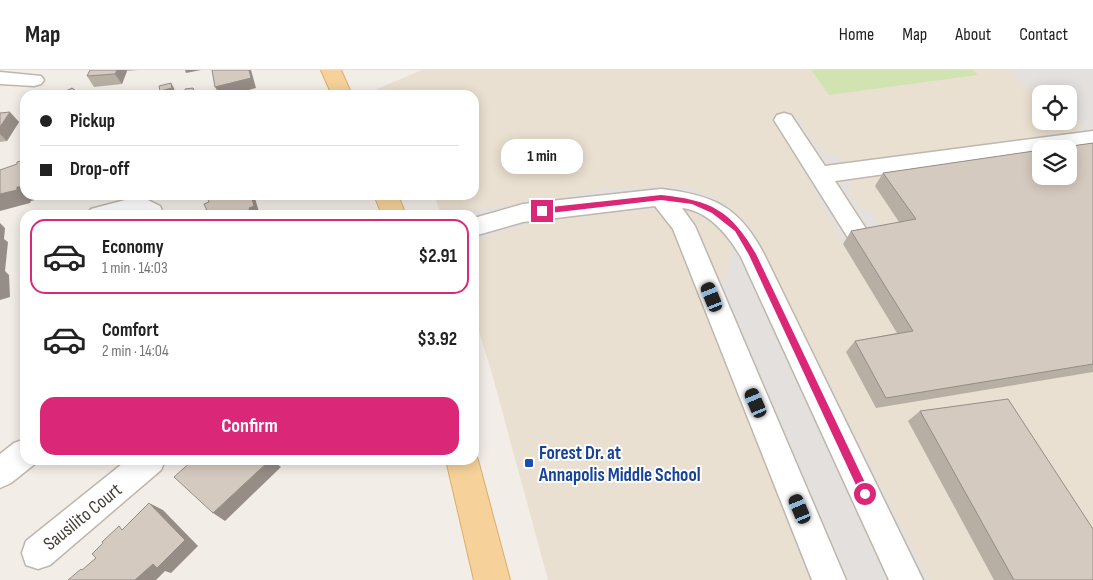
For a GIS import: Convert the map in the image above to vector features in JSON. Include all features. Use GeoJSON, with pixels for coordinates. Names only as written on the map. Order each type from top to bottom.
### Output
{"type":"FeatureCollection","features":[{"type":"Feature","properties":{"kind":"main road"},"geometry":{"type":"LineString","coordinates":[[332,70],[340,90]]}},
{"type":"Feature","properties":{"kind":"main road"},"geometry":{"type":"LineString","coordinates":[[463,465],[492,580]]}},
{"type":"Feature","properties":{"kind":"street"},"geometry":{"type":"LineString","coordinates":[[0,78],[34,80]]}},
{"type":"Feature","properties":{"kind":"street"},"geometry":{"type":"LineString","coordinates":[[820,175],[1093,138]]}},
{"type":"Feature","properties":{"kind":"street"},"geometry":{"type":"LineString","coordinates":[[661,197],[683,226],[829,580]]}},
{"type":"Feature","properties":{"kind":"street"},"geometry":{"type":"LineString","coordinates":[[479,226],[523,213],[661,197],[693,201],[714,211],[738,230],[752,254],[906,580]]}},
{"type":"Feature","properties":{"kind":"street"},"geometry":{"type":"LineString","coordinates":[[118,210],[140,204],[149,210]]}},
{"type":"Feature","properties":{"kind":"street"},"geometry":{"type":"LineString","coordinates":[[0,473],[20,457]]}},
{"type":"Feature","properties":{"kind":"street","name":"Sausilito Court"},"geometry":{"type":"LineString","coordinates":[[38,552],[144,465]]}},
{"type":"Feature","properties":{"kind":"lane"},"geometry":{"type":"LineString","coordinates":[[784,120],[858,235]]}},
{"type":"Feature","properties":{"kind":"shaded area"},"geometry":{"type":"Polygon","coordinates":[[[422,70],[1093,70],[1093,580],[548,580],[479,332],[479,210],[439,210],[436,200],[479,200],[479,90],[377,89],[422,70]]]}},
{"type":"Feature","properties":{"kind":"shaded area"},"geometry":{"type":"Polygon","coordinates":[[[1009,70],[1093,70],[1093,146],[1077,147],[1077,140],[1032,140],[1032,152],[855,179],[848,188],[858,206],[873,213],[888,236],[843,244],[774,118],[796,116],[821,150],[848,162],[1082,130],[1077,123],[1077,85],[1032,85],[1032,94],[1009,70]]]}},
{"type":"Feature","properties":{"kind":"shaded area"},"geometry":{"type":"Polygon","coordinates":[[[660,186],[687,188],[715,197],[748,223],[929,580],[809,580],[709,321],[710,304],[730,266],[731,248],[723,232],[706,216],[676,209],[644,210],[541,222],[491,234],[479,242],[479,210],[473,210],[607,189],[660,186]]]}},
{"type":"Feature","properties":{"kind":"green space"},"geometry":{"type":"Polygon","coordinates":[[[811,70],[973,70],[978,75],[829,95],[811,70]]]}},
{"type":"Feature","properties":{"kind":"building"},"geometry":{"type":"Polygon","coordinates":[[[90,70],[117,70],[115,74],[87,76],[90,70]]]}},
{"type":"Feature","properties":{"kind":"building"},"geometry":{"type":"Polygon","coordinates":[[[212,70],[249,70],[251,78],[215,87],[212,70]]]}},
{"type":"Feature","properties":{"kind":"building"},"geometry":{"type":"Polygon","coordinates":[[[171,83],[172,88],[160,90],[159,86],[171,83]]]}},
{"type":"Feature","properties":{"kind":"building"},"geometry":{"type":"Polygon","coordinates":[[[10,112],[0,127],[0,113],[10,112]]]}},
{"type":"Feature","properties":{"kind":"building"},"geometry":{"type":"Polygon","coordinates":[[[1093,143],[1093,364],[886,398],[855,341],[913,331],[851,231],[916,219],[883,173],[1032,151],[1032,185],[1077,185],[1077,145],[1093,143]]]}},
{"type":"Feature","properties":{"kind":"building"},"geometry":{"type":"Polygon","coordinates":[[[20,161],[20,187],[17,187],[17,190],[0,194],[0,170],[17,164],[20,161]]]}},
{"type":"Feature","properties":{"kind":"building"},"geometry":{"type":"Polygon","coordinates":[[[208,200],[252,200],[254,206],[249,208],[250,210],[207,210],[204,204],[209,202],[208,200]]]}},
{"type":"Feature","properties":{"kind":"building"},"geometry":{"type":"Polygon","coordinates":[[[1008,399],[1093,529],[1093,580],[1014,580],[920,411],[1008,399]]]}},
{"type":"Feature","properties":{"kind":"building"},"geometry":{"type":"Polygon","coordinates":[[[187,465],[265,465],[213,513],[174,477],[187,465]]]}},
{"type":"Feature","properties":{"kind":"building"},"geometry":{"type":"Polygon","coordinates":[[[149,503],[185,540],[157,568],[153,564],[135,580],[68,580],[96,558],[92,554],[102,542],[119,526],[122,530],[149,503]]]}},
{"type":"Feature","properties":{"kind":"place","name":"Forest Dr. at Annapolis Middle School"},"geometry":{"type":"Point","coordinates":[529,463]}},
{"type":"Feature","properties":{"kind":"route"},"geometry":{"type":"LineString","coordinates":[[542,211],[661,197],[693,201],[714,211],[738,230],[752,254],[865,494]]}}]}
